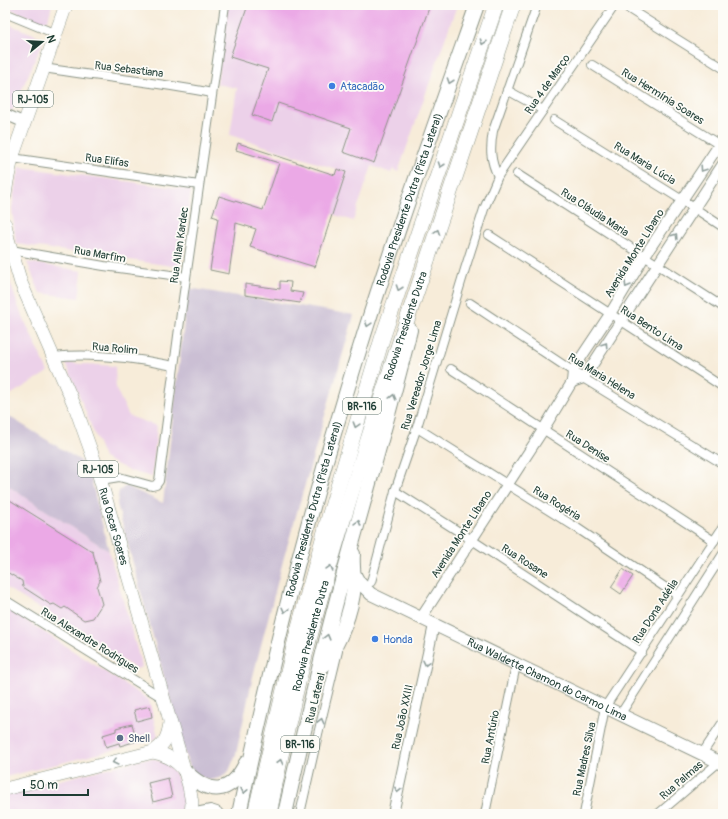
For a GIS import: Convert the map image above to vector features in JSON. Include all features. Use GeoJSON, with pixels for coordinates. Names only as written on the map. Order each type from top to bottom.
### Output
{"type":"FeatureCollection","features":[{"type":"Feature","properties":{"kind":"highway","name":"Rodovia Presidente Dutra (Pista Lateral)"},"geometry":{"type":"LineString","coordinates":[[239,814],[252,750],[286,608],[342,407],[399,228],[477,5]]}},
{"type":"Feature","properties":{"kind":"highway","name":"Rodovia Presidente Dutra"},"geometry":{"type":"LineString","coordinates":[[255,814],[297,634],[329,517],[380,346],[496,5]]}},
{"type":"Feature","properties":{"kind":"highway","name":"Rodovia Presidente Dutra"},"geometry":{"type":"LineString","coordinates":[[269,814],[291,711],[315,619],[363,453],[513,5]]}},
{"type":"Feature","properties":{"kind":"highway","name":"BR-116"},"geometry":{"type":"LineString","coordinates":[[285,814],[317,674],[382,441],[425,268]]}},
{"type":"Feature","properties":{"kind":"highway"},"geometry":{"type":"LineString","coordinates":[[317,674],[332,653],[342,634],[352,597],[354,573],[352,560],[353,541]]}},
{"type":"Feature","properties":{"kind":"highway"},"geometry":{"type":"LineString","coordinates":[[185,771],[203,786],[218,789],[237,779],[243,771],[252,750]]}},
{"type":"Feature","properties":{"kind":"highway"},"geometry":{"type":"LineString","coordinates":[[200,814],[206,812],[216,814]]}},
{"type":"Feature","properties":{"kind":"main road","name":"RJ-105"},"geometry":{"type":"LineString","coordinates":[[5,195],[12,158],[66,5]]}},
{"type":"Feature","properties":{"kind":"main road","name":"Rua Oscar Soares"},"geometry":{"type":"LineString","coordinates":[[5,224],[21,283],[76,409],[101,480],[185,771],[192,798],[191,814]]}},
{"type":"Feature","properties":{"kind":"main road","name":"Rua Waldette Chamon do Carmo Lima"},"geometry":{"type":"LineString","coordinates":[[354,573],[359,582],[371,594],[721,763]]}},
{"type":"Feature","properties":{"kind":"main road"},"geometry":{"type":"LineString","coordinates":[[352,597],[361,593],[371,594]]}},
{"type":"Feature","properties":{"kind":"main road"},"geometry":{"type":"LineString","coordinates":[[5,789],[153,752],[163,745],[170,722]]}},
{"type":"Feature","properties":{"kind":"main road"},"geometry":{"type":"LineString","coordinates":[[153,752],[162,754],[172,759],[185,771]]}},
{"type":"Feature","properties":{"kind":"street","name":"Rua Allan Kardec"},"geometry":{"type":"LineString","coordinates":[[101,480],[119,477],[154,486],[159,481],[186,277],[225,5]]}},
{"type":"Feature","properties":{"kind":"street"},"geometry":{"type":"LineString","coordinates":[[498,176],[491,160],[491,146],[494,128],[537,5]]}},
{"type":"Feature","properties":{"kind":"street","name":"Rua 4 de Março"},"geometry":{"type":"LineString","coordinates":[[498,176],[615,5]]}},
{"type":"Feature","properties":{"kind":"street"},"geometry":{"type":"LineString","coordinates":[[629,9],[723,68]]}},
{"type":"Feature","properties":{"kind":"street"},"geometry":{"type":"LineString","coordinates":[[5,13],[56,34]]}},
{"type":"Feature","properties":{"kind":"street","name":"Rua Hermínia Soares"},"geometry":{"type":"LineString","coordinates":[[592,65],[722,143]]}},
{"type":"Feature","properties":{"kind":"street","name":"Rua Sebastiana"},"geometry":{"type":"LineString","coordinates":[[44,68],[178,86],[212,93]]}},
{"type":"Feature","properties":{"kind":"street"},"geometry":{"type":"LineString","coordinates":[[507,90],[543,110]]}},
{"type":"Feature","properties":{"kind":"street"},"geometry":{"type":"LineString","coordinates":[[5,114],[25,123]]}},
{"type":"Feature","properties":{"kind":"street","name":"Rua Maria Lúcia"},"geometry":{"type":"LineString","coordinates":[[554,120],[723,227]]}},
{"type":"Feature","properties":{"kind":"street","name":"Avenida Monte Líbano"},"geometry":{"type":"LineString","coordinates":[[421,618],[543,430],[572,382],[574,371],[644,257],[722,143]]}},
{"type":"Feature","properties":{"kind":"street","name":"Rua Elifas"},"geometry":{"type":"LineString","coordinates":[[12,158],[199,184]]}},
{"type":"Feature","properties":{"kind":"street"},"geometry":{"type":"LineString","coordinates":[[572,382],[583,378],[723,164]]}},
{"type":"Feature","properties":{"kind":"street","name":"Rua Cláudia Maria"},"geometry":{"type":"LineString","coordinates":[[517,174],[723,307]]}},
{"type":"Feature","properties":{"kind":"street","name":"Rua Vereador Jorge Lima"},"geometry":{"type":"LineString","coordinates":[[371,582],[395,491],[417,427],[484,209],[498,176]]}},
{"type":"Feature","properties":{"kind":"street","name":"Rua Bento Lima"},"geometry":{"type":"LineString","coordinates":[[489,235],[723,387]]}},
{"type":"Feature","properties":{"kind":"street","name":"Rua Marfim"},"geometry":{"type":"LineString","coordinates":[[11,250],[104,266],[186,277]]}},
{"type":"Feature","properties":{"kind":"street","name":"Rua Maria Helena"},"geometry":{"type":"LineString","coordinates":[[470,303],[583,378],[723,464]]}},
{"type":"Feature","properties":{"kind":"street","name":"Rua Rolim"},"geometry":{"type":"LineString","coordinates":[[53,357],[104,357],[174,366]]}},
{"type":"Feature","properties":{"kind":"street","name":"Rua Denise"},"geometry":{"type":"LineString","coordinates":[[451,370],[714,541]]}},
{"type":"Feature","properties":{"kind":"street","name":"Rua Rogéria"},"geometry":{"type":"LineString","coordinates":[[422,431],[577,528],[678,596]]}},
{"type":"Feature","properties":{"kind":"street","name":"Rua Rosane"},"geometry":{"type":"LineString","coordinates":[[395,491],[642,652]]}},
{"type":"Feature","properties":{"kind":"street","name":"Rua Dona Adélia"},"geometry":{"type":"LineString","coordinates":[[606,708],[723,527]]}},
{"type":"Feature","properties":{"kind":"street"},"geometry":{"type":"LineString","coordinates":[[620,715],[723,554]]}},
{"type":"Feature","properties":{"kind":"street","name":"Rua Alexandre Rodrigues"},"geometry":{"type":"LineString","coordinates":[[5,600],[163,698]]}},
{"type":"Feature","properties":{"kind":"street","name":"Rua João XXIII"},"geometry":{"type":"LineString","coordinates":[[393,814],[434,624]]}},
{"type":"Feature","properties":{"kind":"street","name":"Rua Lateral"},"geometry":{"type":"LineString","coordinates":[[300,814],[342,634]]}},
{"type":"Feature","properties":{"kind":"street","name":"Rua Antúrio"},"geometry":{"type":"LineString","coordinates":[[485,814],[516,665]]}},
{"type":"Feature","properties":{"kind":"street","name":"Rua Madres Silva"},"geometry":{"type":"LineString","coordinates":[[584,814],[606,708]]}},
{"type":"Feature","properties":{"kind":"street"},"geometry":{"type":"LineString","coordinates":[[702,754],[723,722]]}},
{"type":"Feature","properties":{"kind":"street","name":"Rua Palmas"},"geometry":{"type":"LineString","coordinates":[[658,814],[721,763]]}},
{"type":"Feature","properties":{"kind":"shaded area"},"geometry":{"type":"Polygon","coordinates":[[[5,5],[52,5],[48,20],[41,22],[5,7],[5,5]]]}},
{"type":"Feature","properties":{"kind":"shaded area","name":"Atacadão"},"geometry":{"type":"Polygon","coordinates":[[[227,5],[457,5],[398,172],[393,169],[391,173],[372,166],[353,221],[332,214],[346,172],[230,135],[237,88],[217,84],[227,5]]]}},
{"type":"Feature","properties":{"kind":"shaded area"},"geometry":{"type":"Polygon","coordinates":[[[5,23],[36,35],[43,42],[12,111],[5,108],[5,23]]]}},
{"type":"Feature","properties":{"kind":"shaded area"},"geometry":{"type":"Polygon","coordinates":[[[20,167],[191,190],[180,267],[16,244],[12,208],[20,167]]]}},
{"type":"Feature","properties":{"kind":"shaded area"},"geometry":{"type":"Polygon","coordinates":[[[27,262],[82,271],[79,298],[40,293],[27,262]]]}},
{"type":"Feature","properties":{"kind":"shaded area"},"geometry":{"type":"Polygon","coordinates":[[[5,266],[18,306],[48,372],[5,398],[5,266]]]}},
{"type":"Feature","properties":{"kind":"shaded area"},"geometry":{"type":"Polygon","coordinates":[[[188,288],[354,315],[284,557],[253,676],[236,754],[229,771],[222,777],[212,780],[208,780],[193,773],[186,758],[117,504],[119,491],[126,486],[163,503],[188,288]]]}},
{"type":"Feature","properties":{"kind":"shaded area"},"geometry":{"type":"Polygon","coordinates":[[[66,363],[115,366],[116,389],[129,416],[157,426],[152,477],[130,471],[104,458],[66,363]]]}},
{"type":"Feature","properties":{"kind":"shaded area"},"geometry":{"type":"Polygon","coordinates":[[[5,414],[81,461],[77,473],[91,479],[109,551],[5,484],[5,414]]]}},
{"type":"Feature","properties":{"kind":"shaded area"},"geometry":{"type":"Polygon","coordinates":[[[5,484],[109,551],[142,667],[136,669],[5,587],[5,484]]]}},
{"type":"Feature","properties":{"kind":"shaded area"},"geometry":{"type":"Polygon","coordinates":[[[5,607],[149,700],[158,737],[153,740],[5,777],[5,607]]]}},
{"type":"Feature","properties":{"kind":"shaded area"},"geometry":{"type":"Polygon","coordinates":[[[144,759],[155,759],[166,764],[175,773],[181,786],[184,799],[180,814],[5,814],[5,794],[144,759]]]}},
{"type":"Feature","properties":{"kind":"building","name":"Atacadão"},"geometry":{"type":"Polygon","coordinates":[[[248,5],[430,5],[374,163],[343,152],[351,128],[278,103],[272,122],[252,115],[268,69],[230,57],[248,5]]]}},
{"type":"Feature","properties":{"kind":"building"},"geometry":{"type":"Polygon","coordinates":[[[238,143],[335,175],[337,169],[346,172],[315,267],[250,247],[256,229],[236,223],[229,274],[210,270],[218,218],[212,216],[219,196],[263,210],[279,163],[236,150],[238,143]]]}},
{"type":"Feature","properties":{"kind":"building"},"geometry":{"type":"Polygon","coordinates":[[[280,281],[291,282],[290,291],[303,293],[300,303],[245,295],[245,284],[280,289],[280,281]]]}},
{"type":"Feature","properties":{"kind":"building"},"geometry":{"type":"Polygon","coordinates":[[[5,497],[93,552],[100,581],[97,587],[102,604],[93,618],[84,620],[65,607],[62,609],[54,604],[51,605],[23,587],[22,581],[5,571],[5,497]]]}},
{"type":"Feature","properties":{"kind":"building"},"geometry":{"type":"Polygon","coordinates":[[[623,569],[633,576],[621,594],[611,587],[623,569]]]}},
{"type":"Feature","properties":{"kind":"building"},"geometry":{"type":"Polygon","coordinates":[[[150,706],[152,717],[137,721],[134,710],[150,706]]]}},
{"type":"Feature","properties":{"kind":"building","name":"Shell"},"geometry":{"type":"Polygon","coordinates":[[[132,724],[137,741],[120,746],[119,743],[106,747],[103,735],[116,731],[116,728],[132,724]]]}},
{"type":"Feature","properties":{"kind":"building"},"geometry":{"type":"Polygon","coordinates":[[[168,778],[172,797],[153,802],[148,783],[168,778]]]}},
{"type":"Feature","properties":{"kind":"place","name":"Atacadão"},"geometry":{"type":"Point","coordinates":[332,86]}},
{"type":"Feature","properties":{"kind":"place","name":"Honda"},"geometry":{"type":"Point","coordinates":[375,639]}},
{"type":"Feature","properties":{"kind":"place","name":"Shell"},"geometry":{"type":"Point","coordinates":[120,738]}}]}
